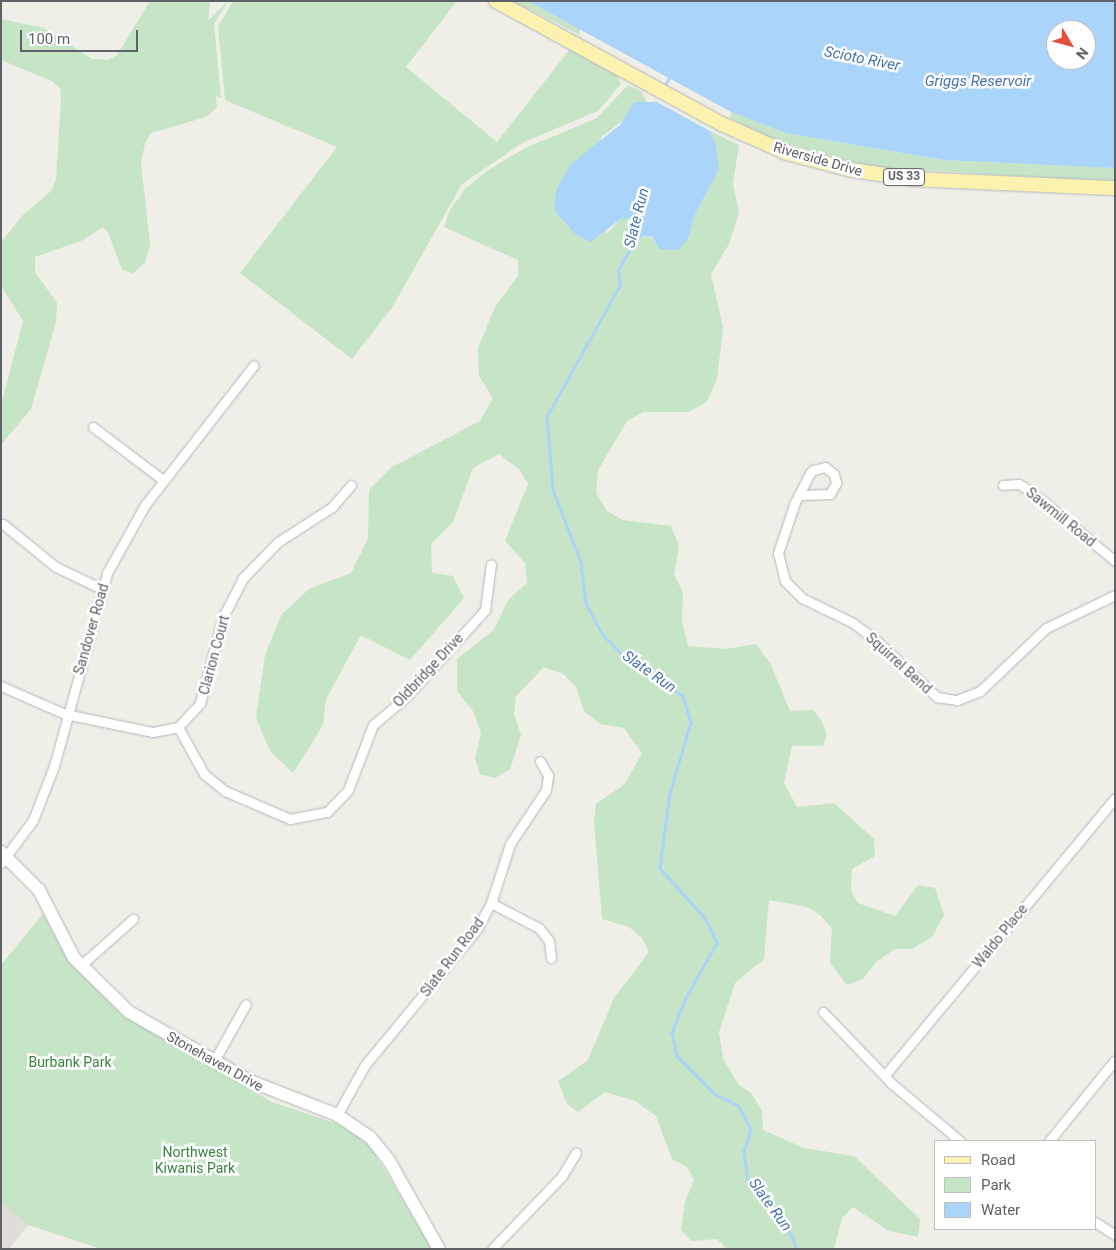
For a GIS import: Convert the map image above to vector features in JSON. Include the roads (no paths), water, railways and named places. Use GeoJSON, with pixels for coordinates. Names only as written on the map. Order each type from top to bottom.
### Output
{"type":"FeatureCollection","features":[{"type":"Feature","properties":{"kind":"main road","name":"Riverside Drive"},"geometry":{"type":"LineString","coordinates":[[496,1],[661,91],[776,148],[852,170],[950,182],[1115,188]]}},
{"type":"Feature","properties":{"kind":"street","name":"Sandover Road"},"geometry":{"type":"LineString","coordinates":[[3,857],[33,820],[68,714],[100,588],[163,480],[254,365]]}},
{"type":"Feature","properties":{"kind":"street"},"geometry":{"type":"LineString","coordinates":[[93,427],[163,480]]}},
{"type":"Feature","properties":{"kind":"street","name":"Sawmill Road"},"geometry":{"type":"LineString","coordinates":[[1003,484],[1019,484],[1033,493],[1115,561]]}},
{"type":"Feature","properties":{"kind":"street","name":"Clarion Court"},"geometry":{"type":"LineString","coordinates":[[178,726],[200,703],[222,617],[243,578],[278,542],[332,507],[351,485]]}},
{"type":"Feature","properties":{"kind":"street","name":"Squirrel Bend"},"geometry":{"type":"LineString","coordinates":[[799,495],[779,544],[779,565],[786,581],[802,598],[853,623],[878,642],[936,697],[957,700],[980,692],[1046,628],[1115,595]]}},
{"type":"Feature","properties":{"kind":"street"},"geometry":{"type":"LineString","coordinates":[[2,524],[56,567],[100,588]]}},
{"type":"Feature","properties":{"kind":"street","name":"Oldbridge Drive"},"geometry":{"type":"LineString","coordinates":[[178,726],[204,774],[225,791],[290,819],[328,812],[348,790],[373,725],[405,698],[485,610],[491,564]]}},
{"type":"Feature","properties":{"kind":"street"},"geometry":{"type":"LineString","coordinates":[[1,686],[34,704],[68,714],[153,732],[178,726]]}},
{"type":"Feature","properties":{"kind":"street","name":"Slate Run Road"},"geometry":{"type":"LineString","coordinates":[[338,1115],[353,1082],[468,940],[491,903],[510,844],[546,790],[548,775],[540,761]]}},
{"type":"Feature","properties":{"kind":"street","name":"Waldo Place"},"geometry":{"type":"LineString","coordinates":[[885,1075],[1115,798]]}},
{"type":"Feature","properties":{"kind":"street","name":"Stonehaven Drive"},"geometry":{"type":"LineString","coordinates":[[3,857],[39,890],[62,939],[80,966],[129,1012],[276,1094],[338,1115],[380,1148],[439,1249]]}},
{"type":"Feature","properties":{"kind":"street"},"geometry":{"type":"LineString","coordinates":[[491,903],[540,928],[549,942],[551,958]]}},
{"type":"Feature","properties":{"kind":"street"},"geometry":{"type":"LineString","coordinates":[[80,966],[133,919]]}},
{"type":"Feature","properties":{"kind":"street"},"geometry":{"type":"LineString","coordinates":[[214,1061],[246,1004]]}},
{"type":"Feature","properties":{"kind":"street"},"geometry":{"type":"LineString","coordinates":[[823,1012],[885,1075],[959,1140]]}},
{"type":"Feature","properties":{"kind":"street"},"geometry":{"type":"LineString","coordinates":[[1050,1140],[1115,1060]]}},
{"type":"Feature","properties":{"kind":"street"},"geometry":{"type":"LineString","coordinates":[[492,1249],[562,1176],[576,1153]]}},
{"type":"Feature","properties":{"kind":"street"},"geometry":{"type":"LineString","coordinates":[[1096,1223],[1115,1235]]}},
{"type":"Feature","properties":{"kind":"water","name":"Griggs Reservoir"},"geometry":{"type":"Polygon","coordinates":[[[528,1],[1115,1],[1115,168],[943,160],[786,133],[731,112],[528,1]]]}},
{"type":"Feature","properties":{"kind":"water"},"geometry":{"type":"Polygon","coordinates":[[[634,102],[657,102],[710,131],[716,145],[719,170],[696,212],[688,239],[678,250],[659,249],[652,237],[643,236],[629,252],[638,218],[622,218],[590,242],[575,234],[554,210],[556,190],[570,165],[621,124],[634,102]]]}},
{"type":"Feature","properties":{"kind":"waterway","name":"Slate Run"},"geometry":{"type":"LineString","coordinates":[[664,87],[670,76]]}},
{"type":"Feature","properties":{"kind":"waterway","name":"Slate Run"},"geometry":{"type":"LineString","coordinates":[[630,250],[619,270],[620,286],[547,417],[553,490],[581,562],[586,604],[603,635],[628,660],[683,696],[691,723],[670,793],[660,868],[705,918],[717,943],[686,998],[672,1032],[677,1056],[715,1094],[739,1106],[751,1130],[744,1151],[748,1181],[791,1234],[797,1249]]}},
{"type":"Feature","properties":{"kind":"water label","name":"Scioto River"},"geometry":{"type":"Point","coordinates":[862,59]}},
{"type":"Feature","properties":{"kind":"park label","name":"Burbank Park"},"geometry":{"type":"Point","coordinates":[70,1062]}},
{"type":"Feature","properties":{"kind":"park label","name":"Northwest Kiwanis Park"},"geometry":{"type":"Point","coordinates":[195,1160]}}]}
